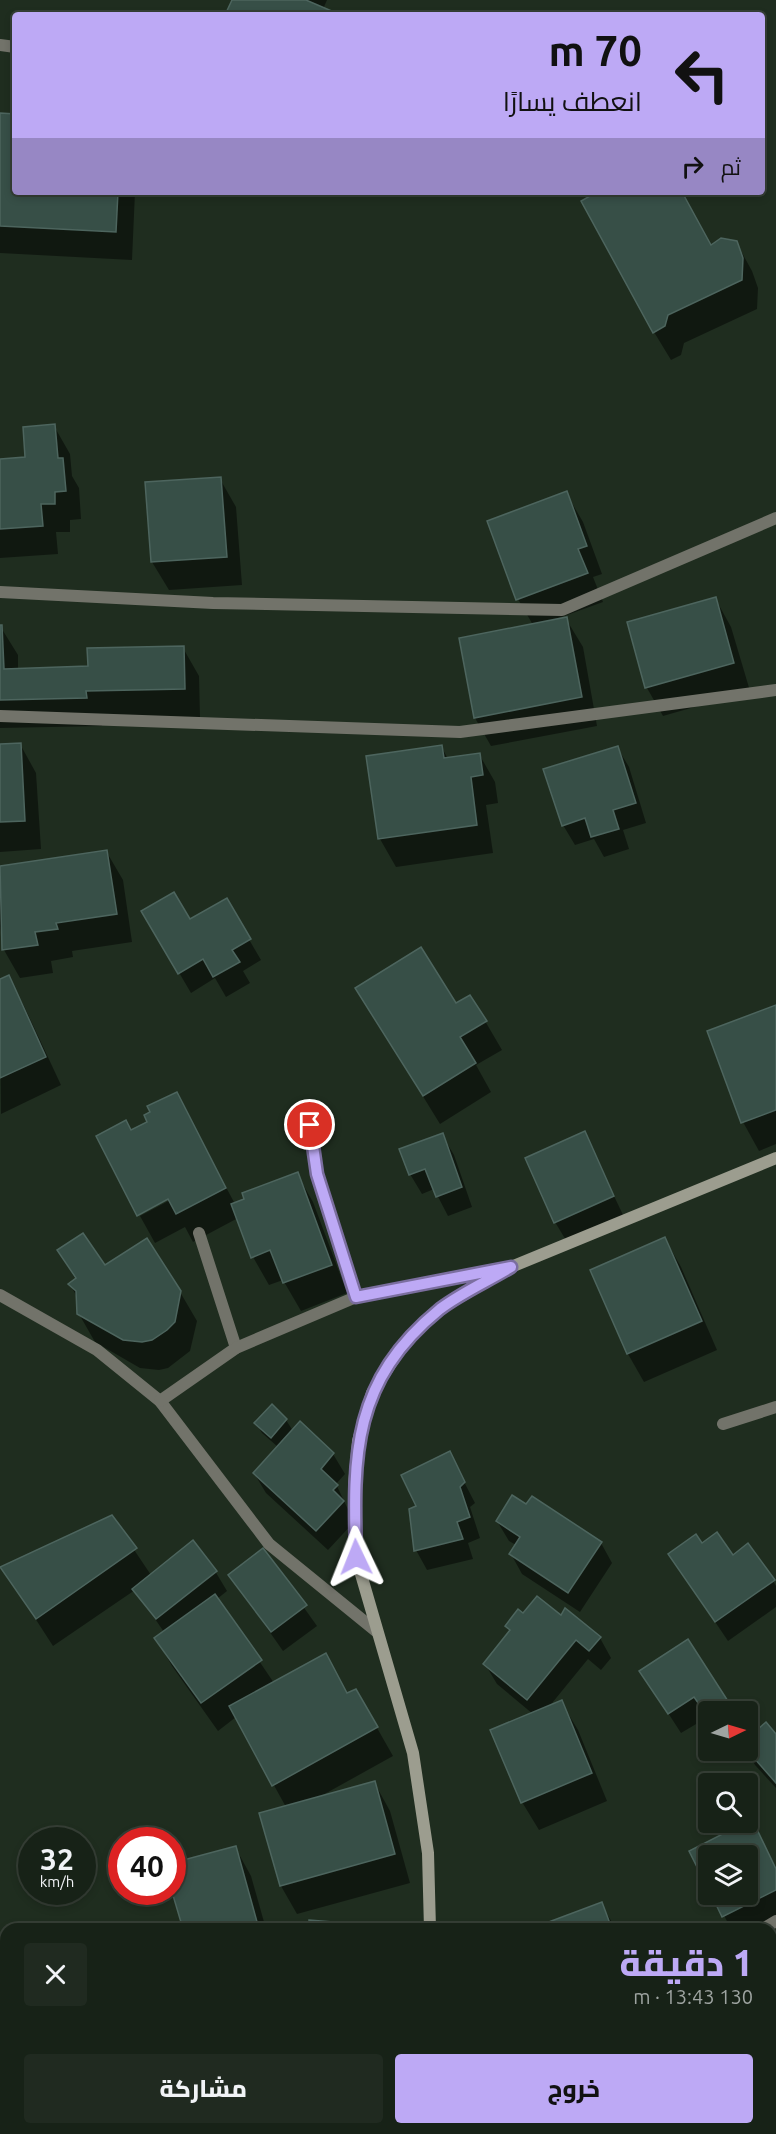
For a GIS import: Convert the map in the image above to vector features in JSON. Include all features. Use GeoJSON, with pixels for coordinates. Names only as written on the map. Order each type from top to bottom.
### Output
{"type":"FeatureCollection","features":[{"type":"Feature","properties":{"kind":"street"},"geometry":{"type":"LineString","coordinates":[[0,592],[213,603],[562,610],[776,518]]}},
{"type":"Feature","properties":{"kind":"street"},"geometry":{"type":"LineString","coordinates":[[0,716],[460,732],[776,690]]}},
{"type":"Feature","properties":{"kind":"street"},"geometry":{"type":"LineString","coordinates":[[310,1125],[317,1174],[356,1297]]}},
{"type":"Feature","properties":{"kind":"street"},"geometry":{"type":"LineString","coordinates":[[430,1923],[428,1853],[413,1753],[356,1557],[354,1485],[358,1441],[372,1392],[404,1343],[441,1308],[511,1267],[776,1158]]}},
{"type":"Feature","properties":{"kind":"street"},"geometry":{"type":"LineString","coordinates":[[199,1233],[236,1348]]}},
{"type":"Feature","properties":{"kind":"street"},"geometry":{"type":"LineString","coordinates":[[160,1401],[236,1348],[356,1297],[511,1267]]}},
{"type":"Feature","properties":{"kind":"street"},"geometry":{"type":"LineString","coordinates":[[0,1294],[97,1350],[160,1401],[268,1544],[376,1631]]}},
{"type":"Feature","properties":{"kind":"street"},"geometry":{"type":"LineString","coordinates":[[723,1424],[776,1407]]}},
{"type":"Feature","properties":{"kind":"building"},"geometry":{"type":"Polygon","coordinates":[[[232,0],[306,0],[334,12],[226,12],[232,0]]]}},
{"type":"Feature","properties":{"kind":"building"},"geometry":{"type":"Polygon","coordinates":[[[0,113],[12,114],[12,195],[118,195],[116,232],[0,226],[0,113]]]}},
{"type":"Feature","properties":{"kind":"building"},"geometry":{"type":"Polygon","coordinates":[[[592,195],[684,195],[711,245],[721,238],[737,241],[743,258],[742,280],[668,315],[665,326],[653,333],[581,201],[592,195]]]}},
{"type":"Feature","properties":{"kind":"building"},"geometry":{"type":"Polygon","coordinates":[[[55,424],[58,458],[63,458],[66,491],[55,492],[55,504],[41,504],[43,526],[0,529],[0,459],[25,457],[23,427],[55,424]]]}},
{"type":"Feature","properties":{"kind":"building"},"geometry":{"type":"Polygon","coordinates":[[[221,477],[227,557],[151,562],[145,482],[221,477]]]}},
{"type":"Feature","properties":{"kind":"building"},"geometry":{"type":"Polygon","coordinates":[[[567,491],[587,546],[578,549],[588,573],[516,600],[487,521],[567,491]]]}},
{"type":"Feature","properties":{"kind":"building"},"geometry":{"type":"Polygon","coordinates":[[[716,597],[734,663],[645,688],[627,622],[716,597]]]}},
{"type":"Feature","properties":{"kind":"building"},"geometry":{"type":"Polygon","coordinates":[[[567,617],[582,697],[474,718],[459,638],[567,617]]]}},
{"type":"Feature","properties":{"kind":"building"},"geometry":{"type":"Polygon","coordinates":[[[0,625],[2,625],[4,669],[88,666],[87,648],[184,646],[185,689],[86,691],[87,698],[0,700],[0,625]]]}},
{"type":"Feature","properties":{"kind":"building"},"geometry":{"type":"Polygon","coordinates":[[[21,743],[25,821],[0,822],[0,744],[21,743]]]}},
{"type":"Feature","properties":{"kind":"building"},"geometry":{"type":"Polygon","coordinates":[[[442,745],[444,758],[480,753],[483,775],[471,777],[477,825],[378,839],[366,756],[442,745]]]}},
{"type":"Feature","properties":{"kind":"building"},"geometry":{"type":"Polygon","coordinates":[[[618,746],[636,803],[613,810],[619,829],[591,837],[585,818],[562,826],[543,769],[618,746]]]}},
{"type":"Feature","properties":{"kind":"building"},"geometry":{"type":"Polygon","coordinates":[[[107,850],[117,914],[56,923],[58,929],[35,932],[38,945],[2,950],[0,866],[107,850]]]}},
{"type":"Feature","properties":{"kind":"building"},"geometry":{"type":"Polygon","coordinates":[[[174,892],[190,919],[227,898],[251,939],[232,950],[240,962],[213,977],[203,959],[178,974],[141,911],[174,892]]]}},
{"type":"Feature","properties":{"kind":"building"},"geometry":{"type":"Polygon","coordinates":[[[421,947],[456,1003],[470,995],[487,1021],[460,1037],[476,1063],[423,1096],[355,988],[421,947]]]}},
{"type":"Feature","properties":{"kind":"building"},"geometry":{"type":"Polygon","coordinates":[[[9,975],[46,1057],[0,1078],[0,979],[9,975]]]}},
{"type":"Feature","properties":{"kind":"building"},"geometry":{"type":"Polygon","coordinates":[[[776,1005],[776,1110],[741,1123],[707,1031],[776,1005]]]}},
{"type":"Feature","properties":{"kind":"building"},"geometry":{"type":"Polygon","coordinates":[[[177,1092],[226,1188],[176,1214],[168,1199],[137,1216],[96,1136],[126,1120],[131,1130],[147,1122],[144,1115],[150,1112],[147,1106],[177,1092]]]}},
{"type":"Feature","properties":{"kind":"building"},"geometry":{"type":"Polygon","coordinates":[[[585,1131],[614,1196],[554,1223],[525,1158],[585,1131]]]}},
{"type":"Feature","properties":{"kind":"building"},"geometry":{"type":"Polygon","coordinates":[[[443,1133],[462,1187],[436,1197],[425,1169],[409,1175],[399,1149],[443,1133]]]}},
{"type":"Feature","properties":{"kind":"building"},"geometry":{"type":"Polygon","coordinates":[[[298,1172],[332,1265],[283,1283],[270,1250],[251,1258],[231,1204],[244,1199],[242,1193],[298,1172]]]}},
{"type":"Feature","properties":{"kind":"building"},"geometry":{"type":"Polygon","coordinates":[[[83,1233],[105,1265],[147,1238],[181,1291],[175,1322],[167,1330],[152,1340],[142,1342],[123,1340],[77,1314],[76,1291],[68,1284],[76,1278],[57,1250],[83,1233]]]}},
{"type":"Feature","properties":{"kind":"building"},"geometry":{"type":"Polygon","coordinates":[[[665,1237],[702,1321],[627,1354],[590,1270],[665,1237]]]}},
{"type":"Feature","properties":{"kind":"building"},"geometry":{"type":"Polygon","coordinates":[[[272,1404],[287,1419],[271,1438],[254,1423],[272,1404]]]}},
{"type":"Feature","properties":{"kind":"building"},"geometry":{"type":"Polygon","coordinates":[[[300,1421],[334,1453],[321,1469],[338,1485],[333,1490],[344,1501],[316,1531],[253,1473],[300,1421]]]}},
{"type":"Feature","properties":{"kind":"building"},"geometry":{"type":"Polygon","coordinates":[[[450,1451],[465,1482],[460,1487],[470,1517],[457,1522],[463,1539],[414,1551],[409,1509],[416,1506],[401,1475],[450,1451]]]}},
{"type":"Feature","properties":{"kind":"building"},"geometry":{"type":"Polygon","coordinates":[[[512,1495],[526,1504],[532,1496],[602,1542],[568,1593],[509,1554],[520,1537],[496,1521],[512,1495]]]}},
{"type":"Feature","properties":{"kind":"building"},"geometry":{"type":"Polygon","coordinates":[[[112,1515],[137,1548],[36,1619],[0,1567],[112,1515]]]}},
{"type":"Feature","properties":{"kind":"building"},"geometry":{"type":"Polygon","coordinates":[[[717,1532],[733,1555],[748,1543],[775,1580],[715,1622],[668,1554],[696,1534],[702,1543],[717,1532]]]}},
{"type":"Feature","properties":{"kind":"building"},"geometry":{"type":"Polygon","coordinates":[[[193,1540],[217,1571],[156,1619],[132,1589],[193,1540]]]}},
{"type":"Feature","properties":{"kind":"building"},"geometry":{"type":"Polygon","coordinates":[[[263,1548],[307,1605],[271,1632],[228,1575],[263,1548]]]}},
{"type":"Feature","properties":{"kind":"building"},"geometry":{"type":"Polygon","coordinates":[[[215,1594],[262,1660],[201,1703],[154,1638],[215,1594]]]}},
{"type":"Feature","properties":{"kind":"building"},"geometry":{"type":"Polygon","coordinates":[[[537,1596],[561,1615],[565,1608],[601,1637],[589,1651],[576,1640],[527,1700],[483,1664],[510,1630],[505,1626],[518,1609],[523,1613],[537,1596]]]}},
{"type":"Feature","properties":{"kind":"building"},"geometry":{"type":"Polygon","coordinates":[[[688,1639],[728,1701],[698,1703],[694,1697],[668,1714],[639,1671],[688,1639]]]}},
{"type":"Feature","properties":{"kind":"building"},"geometry":{"type":"Polygon","coordinates":[[[326,1653],[347,1693],[356,1689],[378,1727],[272,1786],[229,1706],[326,1653]]]}},
{"type":"Feature","properties":{"kind":"building"},"geometry":{"type":"Polygon","coordinates":[[[562,1700],[592,1773],[521,1803],[490,1730],[562,1700]]]}},
{"type":"Feature","properties":{"kind":"building"},"geometry":{"type":"Polygon","coordinates":[[[766,1722],[776,1734],[776,1783],[757,1761],[758,1729],[766,1722]]]}},
{"type":"Feature","properties":{"kind":"building"},"geometry":{"type":"Polygon","coordinates":[[[375,1781],[395,1854],[280,1886],[259,1813],[375,1781]]]}},
{"type":"Feature","properties":{"kind":"building"},"geometry":{"type":"Polygon","coordinates":[[[758,1832],[776,1869],[776,1890],[758,1899],[758,1845],[701,1845],[724,1833],[758,1832]]]}},
{"type":"Feature","properties":{"kind":"building"},"geometry":{"type":"Polygon","coordinates":[[[236,1846],[257,1923],[181,1923],[176,1905],[186,1905],[186,1859],[236,1846]]]}},
{"type":"Feature","properties":{"kind":"building"},"geometry":{"type":"Polygon","coordinates":[[[698,1846],[698,1869],[689,1851],[698,1846]]]}},
{"type":"Feature","properties":{"kind":"building"},"geometry":{"type":"Polygon","coordinates":[[[602,1902],[610,1923],[546,1923],[602,1902]]]}},
{"type":"Feature","properties":{"kind":"building"},"geometry":{"type":"Polygon","coordinates":[[[716,1905],[746,1905],[722,1917],[716,1905]]]}},
{"type":"Feature","properties":{"kind":"building"},"geometry":{"type":"Polygon","coordinates":[[[309,1920],[345,1923],[309,1923],[309,1920]]]}},
{"type":"Feature","properties":{"kind":"route"},"geometry":{"type":"LineString","coordinates":[[310,1125],[317,1174],[356,1297],[511,1267],[441,1308],[404,1343],[372,1392],[358,1441],[354,1485],[356,1557]]}}]}
